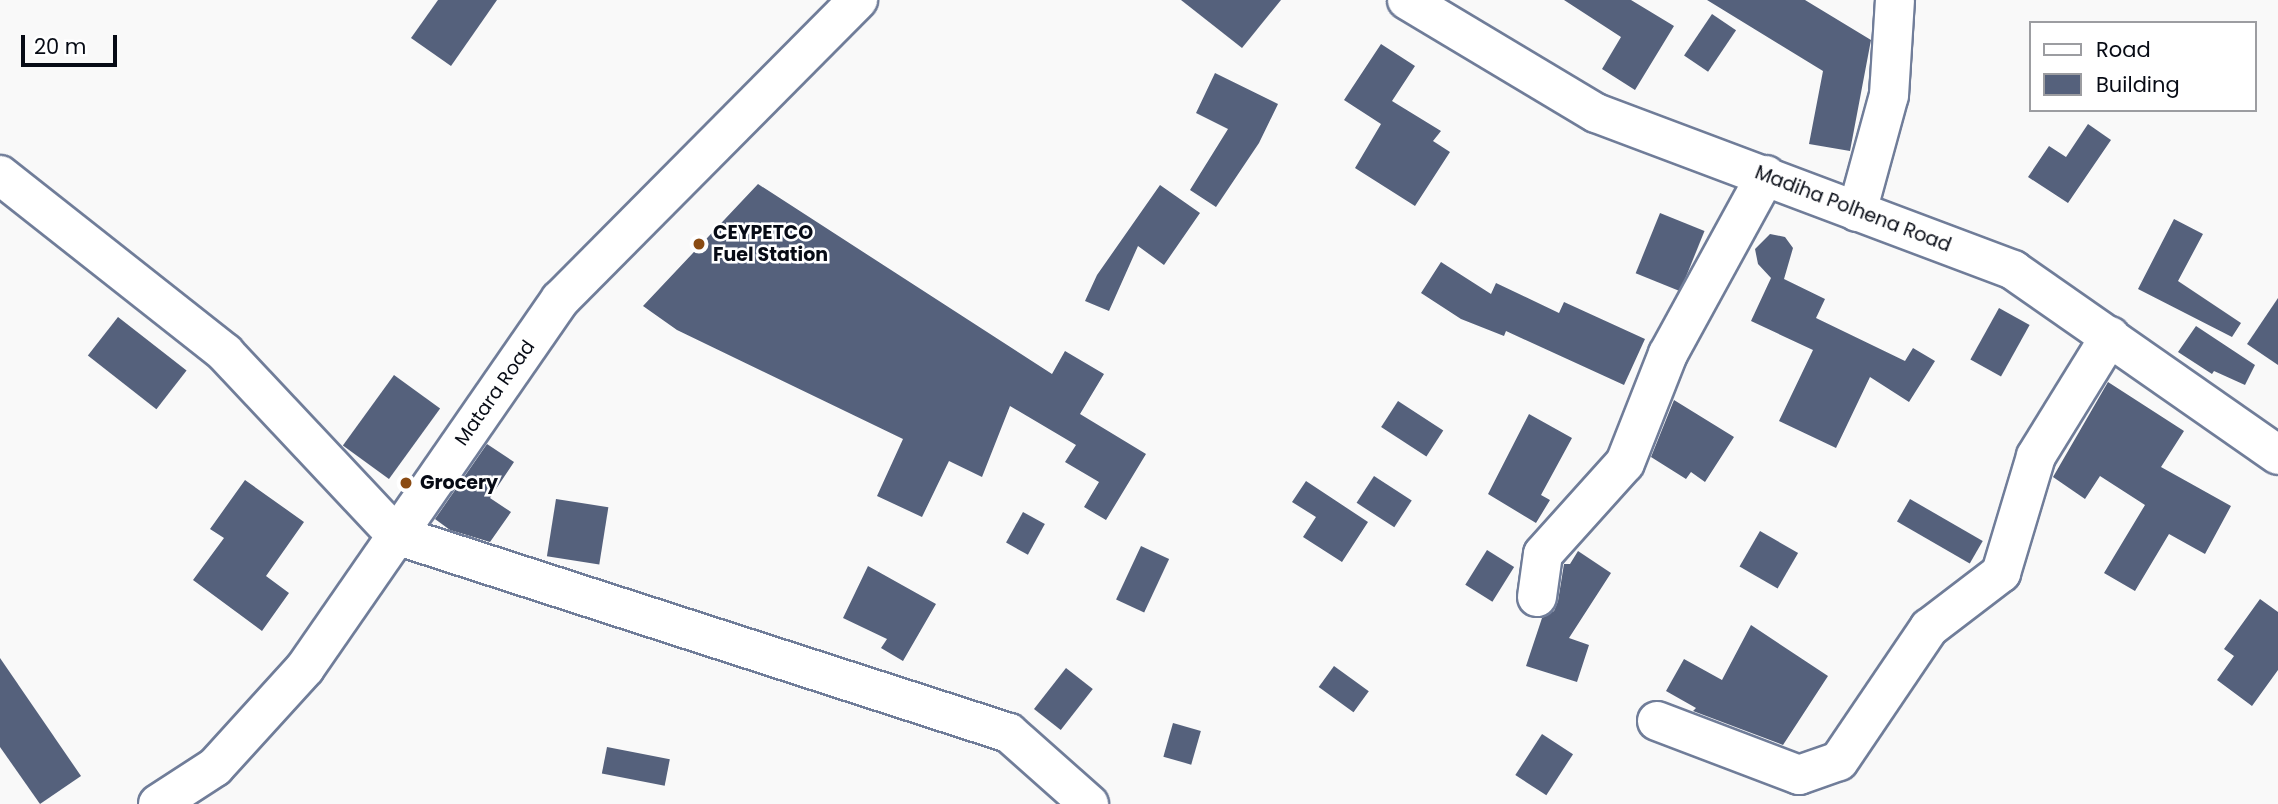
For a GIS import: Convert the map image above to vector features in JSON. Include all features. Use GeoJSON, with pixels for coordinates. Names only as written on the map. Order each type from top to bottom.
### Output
{"type":"FeatureCollection","features":[{"type":"Feature","properties":{"kind":"main road","name":"Matara Road"},"geometry":{"type":"LineString","coordinates":[[158,804],[215,767],[305,668],[560,299],[858,0]]}},
{"type":"Feature","properties":{"kind":"main road","name":"Madiha Polhena Road"},"geometry":{"type":"LineString","coordinates":[[1408,0],[1597,113],[2013,270],[2278,455]]}},
{"type":"Feature","properties":{"kind":"main road"},"geometry":{"type":"LineString","coordinates":[[1857,212],[1889,95],[1895,0]]}},
{"type":"Feature","properties":{"kind":"main road"},"geometry":{"type":"LineString","coordinates":[[0,175],[225,353],[396,535],[1009,733],[1089,804]]}},
{"type":"Feature","properties":{"kind":"main road"},"geometry":{"type":"LineString","coordinates":[[1537,597],[1543,554],[1625,463],[1668,354],[1766,175]]}},
{"type":"Feature","properties":{"kind":"main road"},"geometry":{"type":"LineString","coordinates":[[1657,722],[1799,775],[1839,761],[1929,628],[2001,573],[2036,456],[2110,336]]}},
{"type":"Feature","properties":{"kind":"building"},"geometry":{"type":"Polygon","coordinates":[[[438,0],[497,0],[451,66],[411,38],[438,0]]]}},
{"type":"Feature","properties":{"kind":"building"},"geometry":{"type":"Polygon","coordinates":[[[1181,0],[1281,0],[1242,48],[1181,0]]]}},
{"type":"Feature","properties":{"kind":"building"},"geometry":{"type":"Polygon","coordinates":[[[1564,0],[1631,0],[1674,26],[1635,90],[1602,69],[1621,37],[1564,0]]]}},
{"type":"Feature","properties":{"kind":"building"},"geometry":{"type":"Polygon","coordinates":[[[1707,0],[1805,0],[1871,40],[1850,151],[1809,144],[1823,71],[1707,0]]]}},
{"type":"Feature","properties":{"kind":"building"},"geometry":{"type":"Polygon","coordinates":[[[1712,14],[1736,30],[1708,72],[1684,55],[1712,14]]]}},
{"type":"Feature","properties":{"kind":"building"},"geometry":{"type":"Polygon","coordinates":[[[1381,44],[1415,66],[1392,101],[1441,131],[1433,141],[1450,152],[1415,206],[1355,168],[1381,124],[1344,100],[1381,44]]]}},
{"type":"Feature","properties":{"kind":"building"},"geometry":{"type":"Polygon","coordinates":[[[1215,73],[1278,104],[1259,143],[1216,207],[1190,190],[1228,129],[1196,113],[1215,73]]]}},
{"type":"Feature","properties":{"kind":"building"},"geometry":{"type":"Polygon","coordinates":[[[2088,124],[2111,140],[2068,203],[2028,177],[2049,146],[2066,157],[2088,124]]]}},
{"type":"Feature","properties":{"kind":"building"},"geometry":{"type":"Polygon","coordinates":[[[758,184],[1052,374],[1065,351],[1104,374],[1080,414],[1146,454],[1106,520],[1084,507],[1099,482],[1065,462],[1076,445],[1010,406],[982,477],[949,461],[922,517],[877,496],[903,439],[677,330],[643,306],[758,184]]]}},
{"type":"Feature","properties":{"kind":"building"},"geometry":{"type":"Polygon","coordinates":[[[1160,185],[1200,213],[1164,265],[1138,246],[1109,311],[1085,301],[1097,275],[1160,185]]]}},
{"type":"Feature","properties":{"kind":"building"},"geometry":{"type":"Polygon","coordinates":[[[1660,213],[1705,231],[1680,291],[1636,273],[1660,213]]]}},
{"type":"Feature","properties":{"kind":"building"},"geometry":{"type":"Polygon","coordinates":[[[2174,219],[2203,234],[2178,281],[2241,323],[2232,337],[2138,289],[2174,219]]]}},
{"type":"Feature","properties":{"kind":"building"},"geometry":{"type":"Polygon","coordinates":[[[1770,234],[1785,237],[1793,248],[1784,279],[1825,299],[1816,318],[1905,361],[1913,348],[1935,361],[1909,402],[1870,377],[1836,448],[1779,421],[1813,350],[1751,321],[1771,278],[1758,264],[1755,249],[1770,234]]]}},
{"type":"Feature","properties":{"kind":"building"},"geometry":{"type":"Polygon","coordinates":[[[1441,262],[1491,294],[1496,283],[1559,313],[1564,302],[1645,339],[1624,385],[1506,331],[1504,336],[1461,319],[1421,293],[1441,262]]]}},
{"type":"Feature","properties":{"kind":"building"},"geometry":{"type":"Polygon","coordinates":[[[2278,298],[2278,365],[2247,344],[2278,298]]]}},
{"type":"Feature","properties":{"kind":"building"},"geometry":{"type":"Polygon","coordinates":[[[1999,308],[2030,325],[2001,377],[1970,360],[1999,308]]]}},
{"type":"Feature","properties":{"kind":"building"},"geometry":{"type":"Polygon","coordinates":[[[118,317],[187,371],[156,409],[88,356],[118,317]]]}},
{"type":"Feature","properties":{"kind":"building"},"geometry":{"type":"Polygon","coordinates":[[[2196,326],[2255,365],[2245,385],[2214,371],[2212,374],[2178,352],[2196,326]]]}},
{"type":"Feature","properties":{"kind":"building"},"geometry":{"type":"Polygon","coordinates":[[[394,375],[440,409],[389,479],[343,445],[394,375]]]}},
{"type":"Feature","properties":{"kind":"building"},"geometry":{"type":"Polygon","coordinates":[[[2108,382],[2184,431],[2161,467],[2231,506],[2205,554],[2169,534],[2135,591],[2104,573],[2145,505],[2100,476],[2085,499],[2053,477],[2108,382]]]}},
{"type":"Feature","properties":{"kind":"building"},"geometry":{"type":"Polygon","coordinates":[[[1674,400],[1734,437],[1705,482],[1691,472],[1686,479],[1651,457],[1674,400]]]}},
{"type":"Feature","properties":{"kind":"building"},"geometry":{"type":"Polygon","coordinates":[[[1398,401],[1443,430],[1426,456],[1381,427],[1398,401]]]}},
{"type":"Feature","properties":{"kind":"building"},"geometry":{"type":"Polygon","coordinates":[[[1529,414],[1572,438],[1541,495],[1550,500],[1536,523],[1488,494],[1529,414]]]}},
{"type":"Feature","properties":{"kind":"building"},"geometry":{"type":"Polygon","coordinates":[[[487,444],[514,462],[490,498],[511,512],[490,542],[450,530],[435,519],[487,444]]]}},
{"type":"Feature","properties":{"kind":"building"},"geometry":{"type":"Polygon","coordinates":[[[1374,476],[1412,501],[1394,527],[1357,503],[1374,476]]]}},
{"type":"Feature","properties":{"kind":"building"},"geometry":{"type":"Polygon","coordinates":[[[245,480],[304,522],[266,576],[289,593],[262,631],[193,580],[224,538],[210,529],[245,480]]]}},
{"type":"Feature","properties":{"kind":"building"},"geometry":{"type":"Polygon","coordinates":[[[1306,481],[1368,522],[1342,562],[1303,537],[1316,517],[1292,502],[1306,481]]]}},
{"type":"Feature","properties":{"kind":"building"},"geometry":{"type":"Polygon","coordinates":[[[556,499],[608,507],[599,565],[547,556],[556,499]]]}},
{"type":"Feature","properties":{"kind":"building"},"geometry":{"type":"Polygon","coordinates":[[[1910,499],[1983,541],[1970,564],[1897,522],[1910,499]]]}},
{"type":"Feature","properties":{"kind":"building"},"geometry":{"type":"Polygon","coordinates":[[[1023,512],[1045,524],[1028,555],[1006,543],[1023,512]]]}},
{"type":"Feature","properties":{"kind":"building"},"geometry":{"type":"Polygon","coordinates":[[[1760,531],[1798,553],[1778,589],[1740,567],[1760,531]]]}},
{"type":"Feature","properties":{"kind":"building"},"geometry":{"type":"Polygon","coordinates":[[[1141,546],[1169,559],[1144,613],[1116,599],[1141,546]]]}},
{"type":"Feature","properties":{"kind":"building"},"geometry":{"type":"Polygon","coordinates":[[[1487,550],[1514,567],[1492,602],[1465,585],[1487,550]]]}},
{"type":"Feature","properties":{"kind":"building"},"geometry":{"type":"Polygon","coordinates":[[[1578,551],[1611,573],[1569,638],[1589,645],[1577,682],[1526,666],[1542,618],[1554,611],[1558,601],[1564,564],[1570,564],[1578,551]]]}},
{"type":"Feature","properties":{"kind":"building"},"geometry":{"type":"Polygon","coordinates":[[[868,566],[936,604],[903,661],[881,648],[887,639],[843,618],[868,566]]]}},
{"type":"Feature","properties":{"kind":"building"},"geometry":{"type":"Polygon","coordinates":[[[2260,599],[2278,612],[2278,670],[2252,706],[2217,680],[2234,656],[2224,649],[2260,599]]]}},
{"type":"Feature","properties":{"kind":"building"},"geometry":{"type":"Polygon","coordinates":[[[1751,625],[1828,676],[1783,745],[1693,711],[1696,708],[1666,691],[1684,659],[1722,680],[1751,625]]]}},
{"type":"Feature","properties":{"kind":"building"},"geometry":{"type":"Polygon","coordinates":[[[0,658],[81,776],[40,804],[0,747],[0,658]]]}},
{"type":"Feature","properties":{"kind":"building"},"geometry":{"type":"Polygon","coordinates":[[[1334,666],[1369,691],[1354,712],[1319,687],[1334,666]]]}},
{"type":"Feature","properties":{"kind":"building"},"geometry":{"type":"Polygon","coordinates":[[[1066,668],[1093,689],[1061,730],[1034,709],[1066,668]]]}},
{"type":"Feature","properties":{"kind":"building"},"geometry":{"type":"Polygon","coordinates":[[[1173,723],[1201,731],[1191,765],[1163,757],[1173,723]]]}},
{"type":"Feature","properties":{"kind":"building"},"geometry":{"type":"Polygon","coordinates":[[[1542,734],[1573,754],[1546,795],[1515,775],[1542,734]]]}},
{"type":"Feature","properties":{"kind":"building"},"geometry":{"type":"Polygon","coordinates":[[[607,747],[670,759],[665,786],[602,774],[607,747]]]}},
{"type":"Feature","properties":{"kind":"place","name":"CEYPETCO Fuel Station"},"geometry":{"type":"Point","coordinates":[699,244]}},
{"type":"Feature","properties":{"kind":"place","name":"Grocery"},"geometry":{"type":"Point","coordinates":[406,483]}}]}
